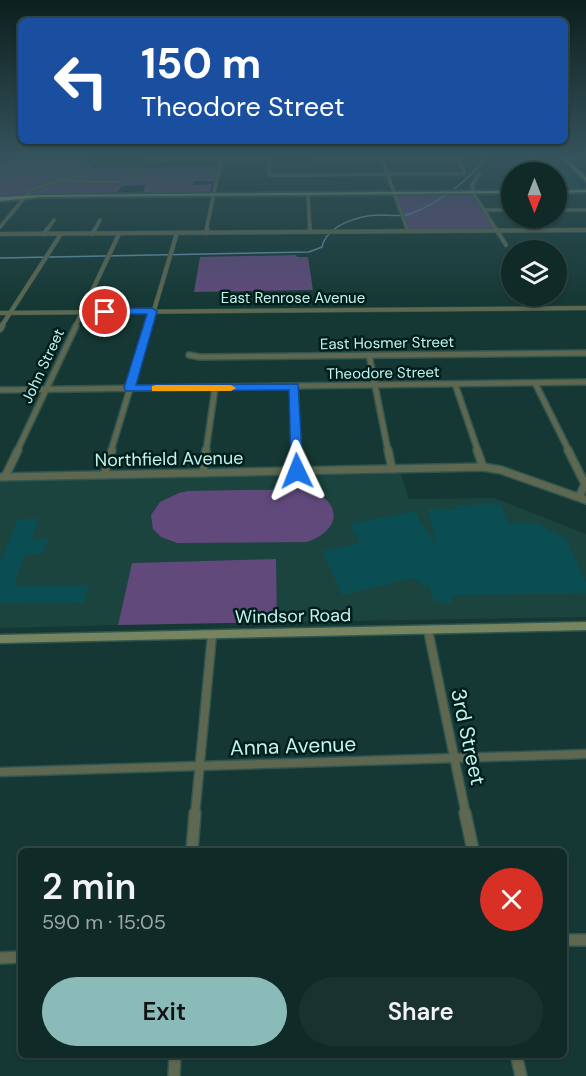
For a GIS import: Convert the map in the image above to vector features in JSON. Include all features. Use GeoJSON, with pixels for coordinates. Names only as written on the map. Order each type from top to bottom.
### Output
{"type":"FeatureCollection","features":[{"type":"Feature","properties":{"kind":"street"},"geometry":{"type":"LineString","coordinates":[[0,227],[18,205]]}},
{"type":"Feature","properties":{"kind":"street"},"geometry":{"type":"LineString","coordinates":[[206,233],[212,205]]}},
{"type":"Feature","properties":{"kind":"street"},"geometry":{"type":"LineString","coordinates":[[309,205],[310,232]]}},
{"type":"Feature","properties":{"kind":"street"},"geometry":{"type":"LineString","coordinates":[[399,205],[408,231]]}},
{"type":"Feature","properties":{"kind":"street"},"geometry":{"type":"LineString","coordinates":[[481,205],[503,240]]}},
{"type":"Feature","properties":{"kind":"street"},"geometry":{"type":"LineString","coordinates":[[484,210],[501,210]]}},
{"type":"Feature","properties":{"kind":"street"},"geometry":{"type":"LineString","coordinates":[[567,210],[586,210]]}},
{"type":"Feature","properties":{"kind":"street"},"geometry":{"type":"LineString","coordinates":[[44,234],[54,220]]}},
{"type":"Feature","properties":{"kind":"street"},"geometry":{"type":"LineString","coordinates":[[92,234],[100,220]]}},
{"type":"Feature","properties":{"kind":"street"},"geometry":{"type":"LineString","coordinates":[[0,235],[586,230]]}},
{"type":"Feature","properties":{"kind":"street"},"geometry":{"type":"LineString","coordinates":[[104,475],[177,233]]}},
{"type":"Feature","properties":{"kind":"street"},"geometry":{"type":"LineString","coordinates":[[0,329],[61,234]]}},
{"type":"Feature","properties":{"kind":"street","name":"John Street"},"geometry":{"type":"LineString","coordinates":[[3,477],[119,234]]}},
{"type":"Feature","properties":{"kind":"street","name":"East Renrose Avenue"},"geometry":{"type":"LineString","coordinates":[[0,313],[586,308]]}},
{"type":"Feature","properties":{"kind":"street","name":"East Hosmer Street"},"geometry":{"type":"LineString","coordinates":[[189,355],[200,357],[586,353]]}},
{"type":"Feature","properties":{"kind":"street"},"geometry":{"type":"LineString","coordinates":[[369,355],[392,469]]}},
{"type":"Feature","properties":{"kind":"street","name":"Theodore Street"},"geometry":{"type":"LineString","coordinates":[[0,390],[586,382]]}},
{"type":"Feature","properties":{"kind":"street"},"geometry":{"type":"LineString","coordinates":[[535,383],[585,484],[583,498]]}},
{"type":"Feature","properties":{"kind":"street"},"geometry":{"type":"LineString","coordinates":[[454,384],[483,467]]}},
{"type":"Feature","properties":{"kind":"street"},"geometry":{"type":"LineString","coordinates":[[294,387],[297,471]]}},
{"type":"Feature","properties":{"kind":"street"},"geometry":{"type":"LineString","coordinates":[[203,473],[215,388]]}},
{"type":"Feature","properties":{"kind":"street","name":"Northfield Avenue"},"geometry":{"type":"LineString","coordinates":[[3,477],[483,467],[501,470],[583,498]]}},
{"type":"Feature","properties":{"kind":"street","name":"Windsor Road"},"geometry":{"type":"LineString","coordinates":[[0,639],[586,626]]}},
{"type":"Feature","properties":{"kind":"street","name":"3rd Street"},"geometry":{"type":"LineString","coordinates":[[428,630],[473,848]]}},
{"type":"Feature","properties":{"kind":"street"},"geometry":{"type":"LineString","coordinates":[[192,848],[213,634]]}},
{"type":"Feature","properties":{"kind":"street","name":"Anna Avenue"},"geometry":{"type":"LineString","coordinates":[[0,772],[454,760],[586,754]]}},
{"type":"Feature","properties":{"kind":"street"},"geometry":{"type":"LineString","coordinates":[[567,940],[586,940]]}},
{"type":"Feature","properties":{"kind":"street"},"geometry":{"type":"LineString","coordinates":[[0,958],[18,957]]}},
{"type":"Feature","properties":{"kind":"street"},"geometry":{"type":"LineString","coordinates":[[174,1076],[175,1058]]}},
{"type":"Feature","properties":{"kind":"street"},"geometry":{"type":"LineString","coordinates":[[517,1058],[520,1076]]}},
{"type":"Feature","properties":{"kind":"shaded area"},"geometry":{"type":"Polygon","coordinates":[[[399,205],[481,205],[496,230],[408,231],[399,205]]]}},
{"type":"Feature","properties":{"kind":"shaded area"},"geometry":{"type":"Polygon","coordinates":[[[296,255],[297,257],[308,257],[313,290],[194,292],[200,257],[296,255]]]}},
{"type":"Feature","properties":{"kind":"shaded area"},"geometry":{"type":"Polygon","coordinates":[[[401,474],[409,499],[494,498],[586,534],[586,617],[277,622],[275,559],[132,563],[118,625],[0,628],[0,480],[401,474]]]}},
{"type":"Feature","properties":{"kind":"shaded area"},"geometry":{"type":"Polygon","coordinates":[[[307,489],[319,494],[327,501],[334,516],[327,530],[319,537],[307,542],[177,543],[161,537],[153,529],[151,515],[160,502],[179,493],[307,489]]]}},
{"type":"Feature","properties":{"kind":"shaded area"},"geometry":{"type":"Polygon","coordinates":[[[276,559],[277,622],[118,625],[132,563],[276,559]]]}},
{"type":"Feature","properties":{"kind":"building"},"geometry":{"type":"Polygon","coordinates":[[[500,504],[508,523],[536,523],[566,539],[586,582],[586,593],[454,595],[451,603],[444,604],[433,600],[429,586],[423,586],[413,578],[342,595],[322,551],[360,543],[350,524],[414,511],[437,547],[428,509],[457,509],[455,505],[500,504]]]}},
{"type":"Feature","properties":{"kind":"building"},"geometry":{"type":"Polygon","coordinates":[[[18,519],[39,519],[31,539],[48,539],[43,554],[28,554],[24,557],[14,586],[88,585],[84,603],[0,604],[0,563],[18,519]]]}},
{"type":"Feature","properties":{"kind":"waterway"},"geometry":{"type":"LineString","coordinates":[[0,258],[309,252],[322,247],[330,233],[344,223],[362,217],[406,215],[429,205]]}},
{"type":"Feature","properties":{"kind":"slow traffic"},"geometry":{"type":"LineString","coordinates":[[156,388],[231,388]]}},
{"type":"Feature","properties":{"kind":"route"},"geometry":{"type":"LineString","coordinates":[[105,312],[152,311],[130,388],[294,387],[297,471]]}}]}
